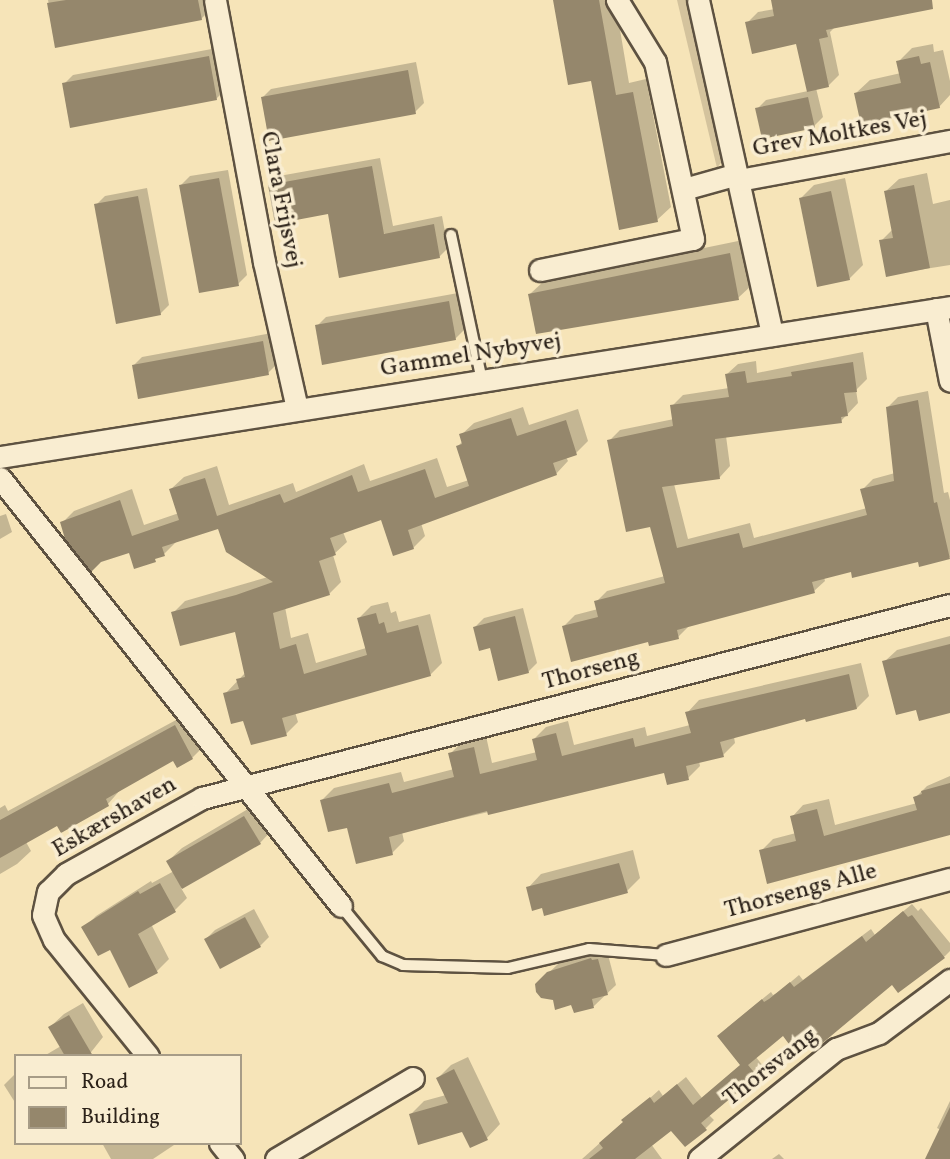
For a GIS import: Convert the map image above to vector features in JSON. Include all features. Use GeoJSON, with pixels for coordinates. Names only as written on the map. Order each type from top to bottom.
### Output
{"type":"FeatureCollection","features":[{"type":"Feature","properties":{"kind":"street","name":"Clara Frijsvej"},"geometry":{"type":"LineString","coordinates":[[215,0],[264,262],[297,409]]}},
{"type":"Feature","properties":{"kind":"street"},"geometry":{"type":"LineString","coordinates":[[540,270],[693,239],[655,62],[617,0]]}},
{"type":"Feature","properties":{"kind":"street","name":"Grev Moltkes Vej"},"geometry":{"type":"LineString","coordinates":[[698,0],[772,335]]}},
{"type":"Feature","properties":{"kind":"street","name":"Grev Moltkes Vej"},"geometry":{"type":"LineString","coordinates":[[684,189],[738,177],[950,141]]}},
{"type":"Feature","properties":{"kind":"street","name":"Gammel Nybyvej"},"geometry":{"type":"LineString","coordinates":[[0,457],[943,308]]}},
{"type":"Feature","properties":{"kind":"street"},"geometry":{"type":"LineString","coordinates":[[943,308],[950,381]]}},
{"type":"Feature","properties":{"kind":"street"},"geometry":{"type":"LineString","coordinates":[[0,478],[341,906]]}},
{"type":"Feature","properties":{"kind":"street","name":"Thorseng"},"geometry":{"type":"LineString","coordinates":[[245,788],[950,604]]}},
{"type":"Feature","properties":{"kind":"street","name":"Eskærshaven"},"geometry":{"type":"LineString","coordinates":[[146,1054],[54,940],[43,915],[48,892],[66,874],[202,798],[245,788]]}},
{"type":"Feature","properties":{"kind":"street","name":"Thorsengs Alle"},"geometry":{"type":"LineString","coordinates":[[666,955],[950,879]]}},
{"type":"Feature","properties":{"kind":"street","name":"Thorsvang"},"geometry":{"type":"LineString","coordinates":[[699,1159],[836,1049],[880,1033],[950,980]]}},
{"type":"Feature","properties":{"kind":"street"},"geometry":{"type":"LineString","coordinates":[[276,1159],[413,1078]]}},
{"type":"Feature","properties":{"kind":"street"},"geometry":{"type":"LineString","coordinates":[[222,1145],[233,1159]]}},
{"type":"Feature","properties":{"kind":"lane"},"geometry":{"type":"LineString","coordinates":[[451,235],[482,381]]}},
{"type":"Feature","properties":{"kind":"lane"},"geometry":{"type":"LineString","coordinates":[[341,906],[382,956],[403,965],[508,968],[589,949],[666,955]]}},
{"type":"Feature","properties":{"kind":"shaded area"},"geometry":{"type":"Polygon","coordinates":[[[677,0],[688,0],[723,160],[717,168],[677,0]]]}},
{"type":"Feature","properties":{"kind":"building"},"geometry":{"type":"Polygon","coordinates":[[[66,0],[198,0],[202,20],[55,48],[47,3],[66,0]]]}},
{"type":"Feature","properties":{"kind":"building"},"geometry":{"type":"Polygon","coordinates":[[[553,0],[599,0],[616,95],[633,92],[658,222],[619,230],[591,81],[568,85],[553,0]]]}},
{"type":"Feature","properties":{"kind":"building"},"geometry":{"type":"Polygon","coordinates":[[[771,0],[932,0],[933,9],[826,30],[828,37],[819,39],[829,87],[807,92],[796,44],[752,54],[745,22],[774,16],[771,0]]]}},
{"type":"Feature","properties":{"kind":"building"},"geometry":{"type":"Polygon","coordinates":[[[209,56],[217,100],[70,128],[62,83],[209,56]]]}},
{"type":"Feature","properties":{"kind":"building"},"geometry":{"type":"Polygon","coordinates":[[[919,56],[921,64],[930,62],[940,108],[861,125],[854,93],[901,83],[896,61],[919,56]]]}},
{"type":"Feature","properties":{"kind":"building"},"geometry":{"type":"Polygon","coordinates":[[[408,70],[416,114],[269,141],[261,97],[408,70]]]}},
{"type":"Feature","properties":{"kind":"building"},"geometry":{"type":"Polygon","coordinates":[[[808,97],[815,128],[762,139],[755,108],[808,97]]]}},
{"type":"Feature","properties":{"kind":"building"},"geometry":{"type":"Polygon","coordinates":[[[372,166],[384,234],[434,224],[440,258],[339,278],[328,214],[275,224],[268,185],[372,166]]]}},
{"type":"Feature","properties":{"kind":"building"},"geometry":{"type":"Polygon","coordinates":[[[219,178],[239,286],[199,293],[179,185],[219,178]]]}},
{"type":"Feature","properties":{"kind":"building"},"geometry":{"type":"Polygon","coordinates":[[[914,185],[930,268],[886,277],[879,240],[893,238],[884,191],[914,185]]]}},
{"type":"Feature","properties":{"kind":"building"},"geometry":{"type":"Polygon","coordinates":[[[831,191],[850,280],[817,287],[799,198],[831,191]]]}},
{"type":"Feature","properties":{"kind":"building"},"geometry":{"type":"Polygon","coordinates":[[[138,196],[161,315],[116,324],[94,204],[138,196]]]}},
{"type":"Feature","properties":{"kind":"building"},"geometry":{"type":"Polygon","coordinates":[[[730,253],[739,300],[536,334],[528,294],[730,253]]]}},
{"type":"Feature","properties":{"kind":"building"},"geometry":{"type":"Polygon","coordinates":[[[449,301],[456,340],[322,365],[315,325],[449,301]]]}},
{"type":"Feature","properties":{"kind":"building"},"geometry":{"type":"Polygon","coordinates":[[[263,341],[269,375],[138,399],[132,365],[263,341]]]}},
{"type":"Feature","properties":{"kind":"building"},"geometry":{"type":"Polygon","coordinates":[[[853,362],[857,392],[844,393],[848,416],[841,417],[842,423],[715,439],[720,479],[662,487],[677,548],[739,533],[743,548],[867,515],[860,489],[894,481],[886,407],[918,400],[934,503],[937,502],[950,559],[919,567],[918,562],[852,578],[851,572],[812,582],[815,593],[677,630],[679,639],[649,646],[648,642],[571,662],[562,626],[598,617],[594,601],[665,583],[650,527],[626,532],[607,440],[673,426],[670,405],[729,397],[725,374],[745,371],[747,383],[792,376],[791,372],[853,362]]]}},
{"type":"Feature","properties":{"kind":"building"},"geometry":{"type":"Polygon","coordinates":[[[511,418],[517,436],[566,420],[577,455],[553,463],[557,475],[408,530],[414,549],[393,556],[381,520],[330,538],[336,555],[319,561],[330,595],[273,613],[280,649],[296,644],[304,674],[367,655],[357,618],[376,613],[379,624],[384,622],[387,633],[418,625],[431,676],[282,718],[287,736],[251,745],[243,721],[231,724],[223,693],[239,689],[236,679],[245,677],[235,632],[180,646],[171,612],[273,582],[226,552],[218,529],[162,547],[165,556],[155,559],[156,562],[134,569],[129,553],[101,562],[91,572],[65,539],[60,522],[120,500],[132,536],[179,520],[169,489],[205,478],[217,516],[280,494],[284,503],[352,475],[358,492],[425,469],[435,498],[469,486],[456,446],[462,444],[459,434],[511,418]]]}},
{"type":"Feature","properties":{"kind":"building"},"geometry":{"type":"Polygon","coordinates":[[[515,616],[529,673],[498,681],[490,648],[479,651],[473,627],[515,616]]]}},
{"type":"Feature","properties":{"kind":"building"},"geometry":{"type":"Polygon","coordinates":[[[950,644],[950,713],[919,721],[916,710],[896,715],[882,661],[950,644]]]}},
{"type":"Feature","properties":{"kind":"building"},"geometry":{"type":"Polygon","coordinates":[[[849,674],[857,709],[806,722],[805,719],[720,742],[724,757],[686,766],[689,780],[667,785],[664,773],[488,815],[487,811],[389,837],[393,855],[356,864],[347,828],[328,832],[320,800],[389,783],[392,793],[454,777],[448,753],[474,747],[480,774],[537,760],[532,739],[556,733],[562,756],[633,738],[635,747],[691,733],[685,712],[849,674]]]}},
{"type":"Feature","properties":{"kind":"building"},"geometry":{"type":"Polygon","coordinates":[[[175,725],[193,759],[177,768],[173,761],[106,799],[109,806],[61,833],[57,826],[0,858],[0,820],[175,725]]]}},
{"type":"Feature","properties":{"kind":"building"},"geometry":{"type":"Polygon","coordinates":[[[950,783],[950,835],[767,884],[759,850],[796,841],[790,816],[817,809],[824,836],[917,810],[913,797],[922,794],[921,791],[950,783]]]}},
{"type":"Feature","properties":{"kind":"building"},"geometry":{"type":"Polygon","coordinates":[[[244,816],[261,844],[182,889],[166,861],[244,816]]]}},
{"type":"Feature","properties":{"kind":"building"},"geometry":{"type":"Polygon","coordinates":[[[619,863],[628,893],[544,916],[542,908],[532,911],[526,887],[619,863]]]}},
{"type":"Feature","properties":{"kind":"building"},"geometry":{"type":"Polygon","coordinates":[[[160,883],[176,912],[138,934],[158,973],[129,988],[110,950],[98,956],[81,927],[138,891],[140,894],[160,883]]]}},
{"type":"Feature","properties":{"kind":"building"},"geometry":{"type":"Polygon","coordinates":[[[903,911],[908,917],[912,915],[945,958],[898,993],[892,985],[819,1046],[815,1040],[797,1055],[783,1036],[748,1065],[757,1076],[701,1123],[707,1130],[685,1147],[671,1131],[635,1159],[589,1159],[603,1148],[599,1143],[623,1122],[621,1120],[650,1097],[654,1103],[677,1084],[693,1105],[740,1065],[717,1036],[762,999],[764,1002],[769,999],[790,982],[794,987],[862,936],[866,942],[903,911]]]}},
{"type":"Feature","properties":{"kind":"building"},"geometry":{"type":"Polygon","coordinates":[[[245,917],[261,947],[220,969],[204,939],[245,917]]]}},
{"type":"Feature","properties":{"kind":"building"},"geometry":{"type":"Polygon","coordinates":[[[591,958],[598,959],[608,995],[592,999],[594,1008],[574,1013],[571,1005],[555,1010],[553,1000],[541,998],[536,992],[535,984],[547,972],[591,958]]]}},
{"type":"Feature","properties":{"kind":"building"},"geometry":{"type":"Polygon","coordinates":[[[69,1015],[92,1054],[64,1054],[48,1027],[69,1015]]]}},
{"type":"Feature","properties":{"kind":"building"},"geometry":{"type":"Polygon","coordinates":[[[454,1069],[488,1140],[470,1148],[462,1132],[418,1145],[409,1114],[448,1103],[436,1078],[454,1069]]]}},
{"type":"Feature","properties":{"kind":"building"},"geometry":{"type":"Polygon","coordinates":[[[950,1107],[950,1159],[925,1159],[950,1107]]]}}]}
